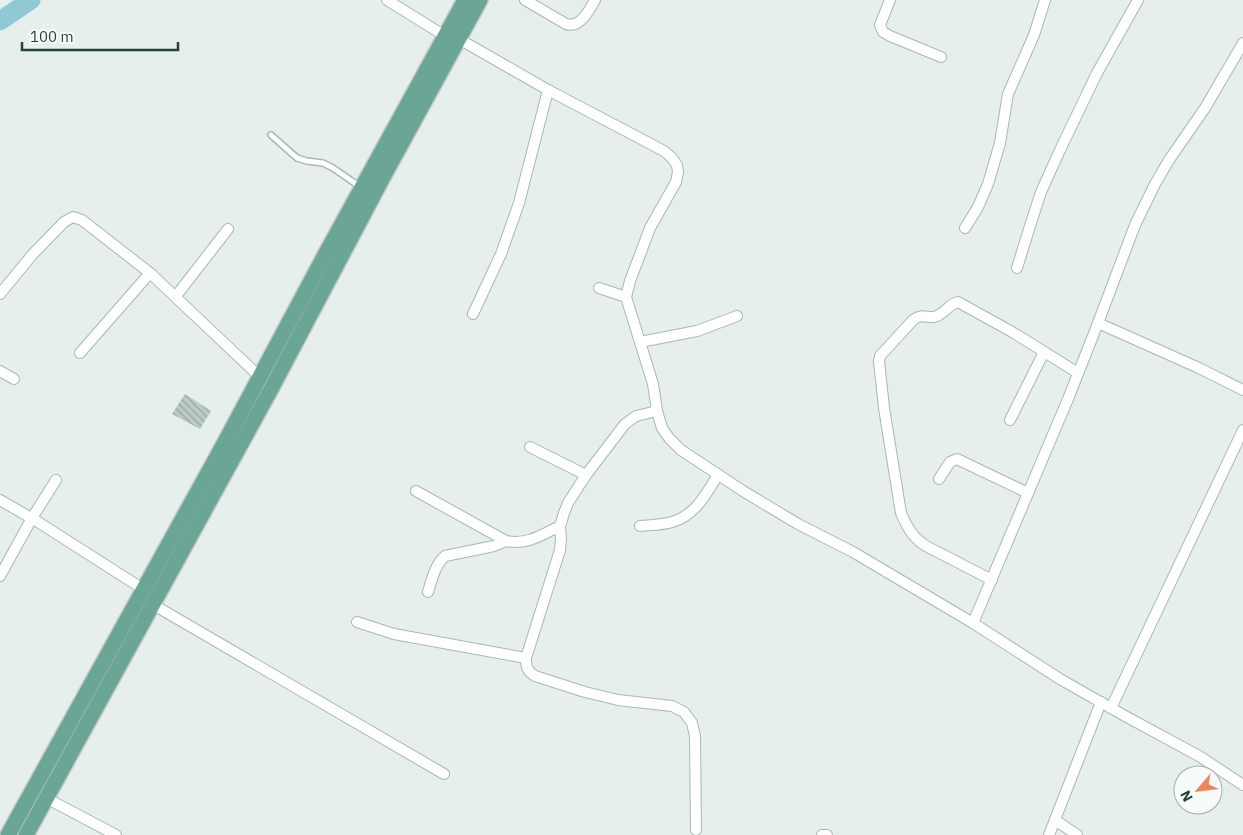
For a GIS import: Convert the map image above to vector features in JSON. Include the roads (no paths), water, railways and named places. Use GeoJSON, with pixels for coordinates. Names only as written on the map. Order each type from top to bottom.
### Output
{"type":"FeatureCollection","features":[{"type":"Feature","properties":{"kind":"main road"},"geometry":{"type":"LineString","coordinates":[[26,835],[271,388],[383,177],[452,37],[465,0]]}},
{"type":"Feature","properties":{"kind":"main road"},"geometry":{"type":"LineString","coordinates":[[8,835],[362,188],[452,37],[480,0]]}},
{"type":"Feature","properties":{"kind":"street"},"geometry":{"type":"LineString","coordinates":[[387,0],[548,90],[664,151],[677,165],[676,182],[650,228],[626,297],[653,384],[662,428],[681,450],[798,524],[853,552],[973,623],[1060,679],[1199,756],[1243,785]]}},
{"type":"Feature","properties":{"kind":"street"},"geometry":{"type":"LineString","coordinates":[[525,0],[570,26],[579,22],[595,0]]}},
{"type":"Feature","properties":{"kind":"street"},"geometry":{"type":"LineString","coordinates":[[890,0],[880,25],[883,32],[941,57]]}},
{"type":"Feature","properties":{"kind":"street"},"geometry":{"type":"LineString","coordinates":[[965,228],[978,207],[988,184],[1000,143],[1008,94],[1034,35],[1045,0]]}},
{"type":"Feature","properties":{"kind":"street"},"geometry":{"type":"LineString","coordinates":[[1017,268],[1041,192],[1097,73],[1138,0]]}},
{"type":"Feature","properties":{"kind":"street"},"geometry":{"type":"LineString","coordinates":[[973,623],[1078,373],[1135,225],[1169,160],[1205,108],[1243,43]]}},
{"type":"Feature","properties":{"kind":"street"},"geometry":{"type":"LineString","coordinates":[[473,314],[502,254],[519,203],[548,90]]}},
{"type":"Feature","properties":{"kind":"street"},"geometry":{"type":"LineString","coordinates":[[0,294],[32,255],[64,222],[73,218],[82,220],[150,273],[260,377]]}},
{"type":"Feature","properties":{"kind":"street"},"geometry":{"type":"LineString","coordinates":[[176,296],[228,229]]}},
{"type":"Feature","properties":{"kind":"street"},"geometry":{"type":"LineString","coordinates":[[80,354],[150,273]]}},
{"type":"Feature","properties":{"kind":"street"},"geometry":{"type":"LineString","coordinates":[[599,288],[626,297]]}},
{"type":"Feature","properties":{"kind":"street"},"geometry":{"type":"LineString","coordinates":[[992,580],[918,541],[906,525],[901,513],[887,428],[881,386],[880,356],[913,320],[924,316],[939,316],[949,306],[958,302],[1014,333],[1078,373]]}},
{"type":"Feature","properties":{"kind":"street"},"geometry":{"type":"LineString","coordinates":[[640,342],[697,331],[737,316]]}},
{"type":"Feature","properties":{"kind":"street"},"geometry":{"type":"LineString","coordinates":[[1098,323],[1199,368],[1243,390]]}},
{"type":"Feature","properties":{"kind":"street"},"geometry":{"type":"LineString","coordinates":[[1010,420],[1044,352]]}},
{"type":"Feature","properties":{"kind":"street"},"geometry":{"type":"LineString","coordinates":[[0,371],[14,379]]}},
{"type":"Feature","properties":{"kind":"street"},"geometry":{"type":"LineString","coordinates":[[657,411],[636,416],[625,424],[568,502],[560,526],[560,550],[526,658],[526,666],[529,672],[535,676],[585,692],[618,700],[672,706],[684,712],[692,723],[695,736],[696,830]]}},
{"type":"Feature","properties":{"kind":"street"},"geometry":{"type":"LineString","coordinates":[[1112,708],[1243,430]]}},
{"type":"Feature","properties":{"kind":"street"},"geometry":{"type":"LineString","coordinates":[[530,447],[586,475]]}},
{"type":"Feature","properties":{"kind":"street"},"geometry":{"type":"LineString","coordinates":[[939,479],[950,462],[958,459],[1028,493]]}},
{"type":"Feature","properties":{"kind":"street"},"geometry":{"type":"LineString","coordinates":[[640,526],[671,522],[683,518],[701,502],[718,475]]}},
{"type":"Feature","properties":{"kind":"street"},"geometry":{"type":"LineString","coordinates":[[0,576],[32,518],[56,480]]}},
{"type":"Feature","properties":{"kind":"street"},"geometry":{"type":"LineString","coordinates":[[416,491],[506,541],[515,543],[525,542],[560,526]]}},
{"type":"Feature","properties":{"kind":"street"},"geometry":{"type":"LineString","coordinates":[[0,500],[32,518],[143,589]]}},
{"type":"Feature","properties":{"kind":"street"},"geometry":{"type":"LineString","coordinates":[[428,592],[436,566],[446,556],[494,546],[506,541]]}},
{"type":"Feature","properties":{"kind":"street"},"geometry":{"type":"LineString","coordinates":[[152,604],[444,774]]}},
{"type":"Feature","properties":{"kind":"street"},"geometry":{"type":"LineString","coordinates":[[357,622],[394,634],[526,658]]}},
{"type":"Feature","properties":{"kind":"street"},"geometry":{"type":"LineString","coordinates":[[1049,835],[1102,702]]}},
{"type":"Feature","properties":{"kind":"street"},"geometry":{"type":"LineString","coordinates":[[46,798],[116,835]]}},
{"type":"Feature","properties":{"kind":"street"},"geometry":{"type":"LineString","coordinates":[[1055,820],[1078,835]]}},
{"type":"Feature","properties":{"kind":"street"},"geometry":{"type":"LineString","coordinates":[[822,835],[827,835]]}},
{"type":"Feature","properties":{"kind":"lane"},"geometry":{"type":"LineString","coordinates":[[271,135],[298,158],[323,163],[362,188]]}},
{"type":"Feature","properties":{"kind":"waterway"},"geometry":{"type":"LineString","coordinates":[[0,21],[31,0]]}}]}
